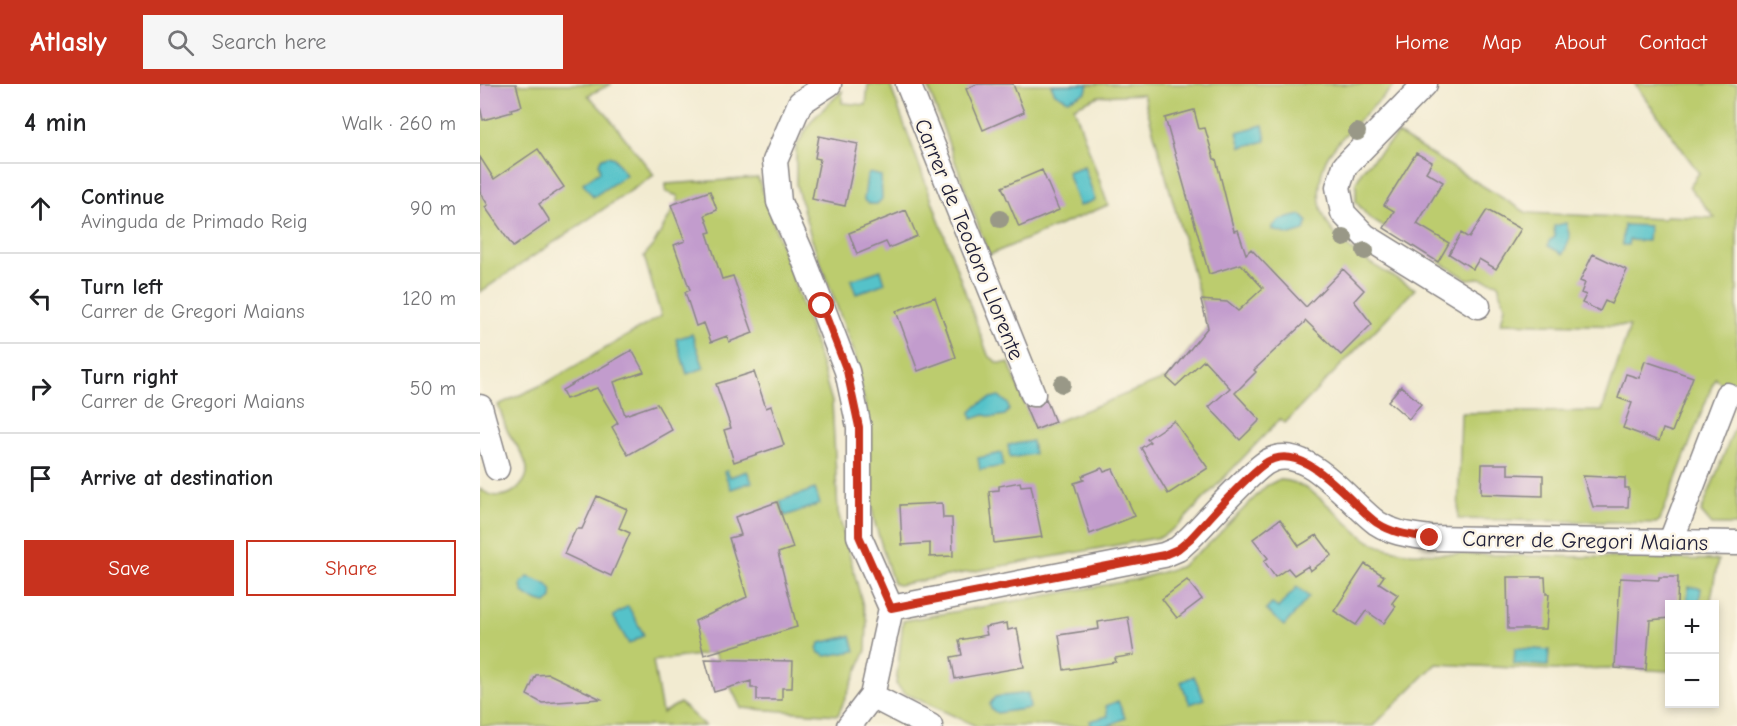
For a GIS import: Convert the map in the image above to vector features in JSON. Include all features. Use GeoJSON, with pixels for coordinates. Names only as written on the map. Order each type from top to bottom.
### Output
{"type":"FeatureCollection","features":[{"type":"Feature","properties":{"kind":"street"},"geometry":{"type":"LineString","coordinates":[[829,84],[800,104],[775,161],[779,202],[847,371],[859,427],[859,536],[891,608],[872,696],[849,726]]}},
{"type":"Feature","properties":{"kind":"street","name":"Carrer de Teodoro Llorente"},"geometry":{"type":"LineString","coordinates":[[908,84],[1033,394]]}},
{"type":"Feature","properties":{"kind":"street"},"geometry":{"type":"LineString","coordinates":[[1425,84],[1345,166],[1338,187],[1343,213],[1365,236],[1478,306]]}},
{"type":"Feature","properties":{"kind":"street"},"geometry":{"type":"LineString","coordinates":[[1671,541],[1727,395]]}},
{"type":"Feature","properties":{"kind":"street"},"geometry":{"type":"LineString","coordinates":[[480,407],[497,468]]}},
{"type":"Feature","properties":{"kind":"street","name":"Carrer de Gregori Maians"},"geometry":{"type":"LineString","coordinates":[[891,608],[1164,555],[1178,549],[1190,539],[1265,463],[1282,455],[1300,458],[1378,523],[1399,534],[1430,538],[1737,543]]}},
{"type":"Feature","properties":{"kind":"street"},"geometry":{"type":"LineString","coordinates":[[872,696],[930,726]]}},
{"type":"Feature","properties":{"kind":"green space"},"geometry":{"type":"Polygon","coordinates":[[[480,84],[612,84],[588,95],[607,115],[654,175],[480,292],[480,84]]]}},
{"type":"Feature","properties":{"kind":"green space"},"geometry":{"type":"Polygon","coordinates":[[[868,84],[890,85],[988,355],[998,363],[1009,363],[1035,430],[1167,378],[1208,327],[1143,94],[1099,96],[1074,107],[1108,205],[989,255],[927,84],[1396,84],[1352,127],[1329,154],[1321,176],[1320,204],[1326,221],[1336,236],[1366,260],[1415,289],[1285,423],[1280,419],[1179,525],[1161,537],[898,585],[893,583],[874,520],[870,488],[868,420],[855,355],[811,237],[796,184],[796,147],[812,120],[842,91],[842,103],[866,105],[868,84]]]}},
{"type":"Feature","properties":{"kind":"green space"},"geometry":{"type":"Polygon","coordinates":[[[1635,84],[1737,84],[1737,397],[1715,378],[1660,520],[1656,523],[1458,519],[1461,413],[1602,411],[1630,326],[1501,323],[1505,306],[1498,283],[1480,278],[1467,279],[1369,218],[1356,202],[1356,182],[1363,169],[1398,134],[1527,213],[1664,219],[1666,216],[1715,218],[1689,187],[1699,173],[1635,84]]]}},
{"type":"Feature","properties":{"kind":"green space"},"geometry":{"type":"Polygon","coordinates":[[[758,178],[813,337],[832,402],[838,512],[867,621],[866,650],[838,715],[741,708],[714,653],[653,661],[662,713],[680,703],[705,726],[480,726],[480,489],[495,496],[507,495],[521,486],[526,478],[527,470],[526,462],[508,432],[498,405],[548,382],[661,316],[644,256],[654,244],[678,201],[678,196],[666,192],[666,184],[758,178]]]}},
{"type":"Feature","properties":{"kind":"green space"},"geometry":{"type":"Polygon","coordinates":[[[1737,422],[1737,525],[1712,525],[1701,512],[1737,422]]]}},
{"type":"Feature","properties":{"kind":"green space"},"geometry":{"type":"Polygon","coordinates":[[[1278,480],[1290,481],[1302,486],[1325,502],[1366,539],[1376,545],[1411,553],[1718,560],[1711,600],[1665,600],[1665,671],[1608,668],[1554,670],[1436,664],[1373,726],[976,726],[904,693],[896,684],[903,621],[1134,580],[1180,567],[1212,541],[1266,486],[1278,480]]]}},
{"type":"Feature","properties":{"kind":"water"},"geometry":{"type":"Polygon","coordinates":[[[1088,84],[1086,92],[1068,100],[1055,93],[1051,85],[1088,84]]]}},
{"type":"Feature","properties":{"kind":"water"},"geometry":{"type":"Polygon","coordinates":[[[1263,125],[1266,141],[1241,147],[1237,132],[1263,125]]]}},
{"type":"Feature","properties":{"kind":"water"},"geometry":{"type":"Polygon","coordinates":[[[608,156],[614,158],[626,175],[593,197],[583,183],[600,171],[599,163],[602,158],[608,156]]]}},
{"type":"Feature","properties":{"kind":"water"},"geometry":{"type":"Polygon","coordinates":[[[1084,166],[1095,200],[1079,206],[1067,172],[1084,166]]]}},
{"type":"Feature","properties":{"kind":"water"},"geometry":{"type":"Polygon","coordinates":[[[870,173],[881,176],[882,199],[877,204],[870,204],[864,200],[867,176],[870,173]]]}},
{"type":"Feature","properties":{"kind":"water"},"geometry":{"type":"Polygon","coordinates":[[[1301,215],[1308,222],[1304,231],[1290,235],[1273,230],[1273,226],[1280,220],[1301,215]]]}},
{"type":"Feature","properties":{"kind":"water"},"geometry":{"type":"Polygon","coordinates":[[[1566,223],[1570,238],[1563,254],[1548,246],[1549,241],[1555,237],[1554,226],[1566,223]]]}},
{"type":"Feature","properties":{"kind":"water"},"geometry":{"type":"Polygon","coordinates":[[[1624,225],[1649,226],[1648,241],[1629,240],[1628,245],[1622,245],[1624,225]]]}},
{"type":"Feature","properties":{"kind":"water"},"geometry":{"type":"Polygon","coordinates":[[[881,270],[885,283],[856,294],[851,280],[881,270]]]}},
{"type":"Feature","properties":{"kind":"water"},"geometry":{"type":"Polygon","coordinates":[[[692,334],[704,368],[687,374],[676,339],[692,334]]]}},
{"type":"Feature","properties":{"kind":"water"},"geometry":{"type":"Polygon","coordinates":[[[999,396],[1008,404],[1009,410],[1005,415],[993,417],[984,415],[972,419],[971,412],[977,406],[999,396]]]}},
{"type":"Feature","properties":{"kind":"water"},"geometry":{"type":"Polygon","coordinates":[[[1032,441],[1034,454],[1010,458],[1008,445],[1032,441]]]}},
{"type":"Feature","properties":{"kind":"water"},"geometry":{"type":"Polygon","coordinates":[[[1002,453],[1003,466],[980,470],[978,458],[1002,453]]]}},
{"type":"Feature","properties":{"kind":"water"},"geometry":{"type":"Polygon","coordinates":[[[727,471],[730,477],[747,471],[752,482],[731,489],[724,472],[727,471]]]}},
{"type":"Feature","properties":{"kind":"water"},"geometry":{"type":"Polygon","coordinates":[[[815,489],[820,504],[785,516],[780,501],[815,489]]]}},
{"type":"Feature","properties":{"kind":"water"},"geometry":{"type":"Polygon","coordinates":[[[528,577],[548,586],[551,589],[552,598],[546,603],[526,595],[521,588],[521,583],[528,577]]]}},
{"type":"Feature","properties":{"kind":"water"},"geometry":{"type":"Polygon","coordinates":[[[1297,587],[1309,597],[1284,626],[1266,610],[1272,604],[1278,608],[1297,587]]]}},
{"type":"Feature","properties":{"kind":"water"},"geometry":{"type":"Polygon","coordinates":[[[1688,587],[1701,588],[1700,600],[1687,600],[1688,587]]]}},
{"type":"Feature","properties":{"kind":"water"},"geometry":{"type":"Polygon","coordinates":[[[628,606],[644,635],[629,644],[613,616],[628,606]]]}},
{"type":"Feature","properties":{"kind":"water"},"geometry":{"type":"Polygon","coordinates":[[[851,636],[855,651],[826,656],[819,653],[817,648],[820,643],[851,636]]]}},
{"type":"Feature","properties":{"kind":"water"},"geometry":{"type":"Polygon","coordinates":[[[1515,648],[1549,650],[1548,666],[1514,664],[1515,648]]]}},
{"type":"Feature","properties":{"kind":"water"},"geometry":{"type":"Polygon","coordinates":[[[1194,676],[1204,699],[1190,704],[1181,682],[1194,676]]]}},
{"type":"Feature","properties":{"kind":"water"},"geometry":{"type":"Polygon","coordinates":[[[1028,693],[1030,708],[997,713],[991,709],[990,704],[995,697],[1028,693]]]}},
{"type":"Feature","properties":{"kind":"water"},"geometry":{"type":"Polygon","coordinates":[[[1118,701],[1125,718],[1108,726],[1091,726],[1090,721],[1108,716],[1106,706],[1118,701]]]}},
{"type":"Feature","properties":{"kind":"building"},"geometry":{"type":"Polygon","coordinates":[[[480,84],[516,84],[522,106],[511,109],[512,112],[483,120],[480,107],[480,84]]]}},
{"type":"Feature","properties":{"kind":"building"},"geometry":{"type":"Polygon","coordinates":[[[977,84],[1013,84],[1024,112],[983,130],[966,89],[977,84]]]}},
{"type":"Feature","properties":{"kind":"building"},"geometry":{"type":"Polygon","coordinates":[[[1194,110],[1199,129],[1205,128],[1214,159],[1216,159],[1234,231],[1238,230],[1246,254],[1251,249],[1306,307],[1343,269],[1364,290],[1354,301],[1372,324],[1341,355],[1306,321],[1254,370],[1256,372],[1235,393],[1260,420],[1240,440],[1209,407],[1230,388],[1204,360],[1176,386],[1167,378],[1208,327],[1201,300],[1227,302],[1238,311],[1263,288],[1241,264],[1209,274],[1165,118],[1194,110]]]}},
{"type":"Feature","properties":{"kind":"building"},"geometry":{"type":"Polygon","coordinates":[[[819,136],[858,144],[845,206],[812,199],[820,159],[815,158],[819,136]]]}},
{"type":"Feature","properties":{"kind":"building"},"geometry":{"type":"Polygon","coordinates":[[[538,149],[564,187],[539,204],[550,221],[513,247],[485,207],[488,205],[480,192],[480,157],[494,179],[538,149]]]}},
{"type":"Feature","properties":{"kind":"building"},"geometry":{"type":"Polygon","coordinates":[[[1416,153],[1432,162],[1426,172],[1443,182],[1417,224],[1449,243],[1438,262],[1384,228],[1394,211],[1384,205],[1416,153]]]}},
{"type":"Feature","properties":{"kind":"building"},"geometry":{"type":"Polygon","coordinates":[[[1042,170],[1059,210],[1019,227],[1002,187],[1042,170]]]}},
{"type":"Feature","properties":{"kind":"building"},"geometry":{"type":"Polygon","coordinates":[[[710,191],[717,210],[705,215],[711,232],[707,233],[722,279],[733,276],[753,333],[729,342],[727,336],[711,342],[704,323],[696,326],[685,292],[690,290],[674,245],[685,241],[671,205],[710,191]]]}},
{"type":"Feature","properties":{"kind":"building"},"geometry":{"type":"Polygon","coordinates":[[[906,210],[917,236],[889,248],[886,242],[857,254],[849,233],[906,210]]]}},
{"type":"Feature","properties":{"kind":"building"},"geometry":{"type":"Polygon","coordinates":[[[1487,210],[1521,229],[1496,269],[1479,259],[1473,269],[1449,254],[1461,233],[1469,238],[1487,210]]]}},
{"type":"Feature","properties":{"kind":"building"},"geometry":{"type":"Polygon","coordinates":[[[1593,254],[1627,270],[1611,304],[1605,301],[1600,311],[1582,303],[1586,295],[1581,293],[1585,283],[1580,281],[1593,254]]]}},
{"type":"Feature","properties":{"kind":"building"},"geometry":{"type":"Polygon","coordinates":[[[935,297],[956,357],[918,371],[896,311],[935,297]]]}},
{"type":"Feature","properties":{"kind":"building"},"geometry":{"type":"Polygon","coordinates":[[[632,350],[644,372],[614,382],[625,415],[657,404],[672,430],[628,455],[612,427],[618,423],[597,388],[566,399],[562,390],[632,350]]]}},
{"type":"Feature","properties":{"kind":"building"},"geometry":{"type":"Polygon","coordinates":[[[1645,361],[1693,377],[1672,432],[1663,429],[1659,441],[1623,428],[1632,403],[1618,398],[1626,374],[1639,378],[1645,361]]]}},
{"type":"Feature","properties":{"kind":"building"},"geometry":{"type":"Polygon","coordinates":[[[754,372],[766,408],[771,406],[784,445],[734,462],[724,430],[731,428],[716,384],[754,372]]]}},
{"type":"Feature","properties":{"kind":"building"},"geometry":{"type":"Polygon","coordinates":[[[1401,386],[1421,404],[1409,419],[1388,401],[1401,386]]]}},
{"type":"Feature","properties":{"kind":"building"},"geometry":{"type":"Polygon","coordinates":[[[1046,399],[1055,422],[1035,430],[1025,406],[1038,407],[1046,399]]]}},
{"type":"Feature","properties":{"kind":"building"},"geometry":{"type":"Polygon","coordinates":[[[1174,421],[1208,468],[1168,494],[1141,448],[1150,442],[1147,439],[1174,421]]]}},
{"type":"Feature","properties":{"kind":"building"},"geometry":{"type":"Polygon","coordinates":[[[1482,464],[1508,464],[1508,474],[1543,475],[1543,496],[1481,494],[1482,464]]]}},
{"type":"Feature","properties":{"kind":"building"},"geometry":{"type":"Polygon","coordinates":[[[1102,468],[1104,472],[1113,469],[1135,516],[1090,534],[1074,483],[1084,480],[1082,476],[1102,468]]]}},
{"type":"Feature","properties":{"kind":"building"},"geometry":{"type":"Polygon","coordinates":[[[1583,476],[1625,478],[1625,488],[1629,488],[1628,507],[1593,507],[1583,476]]]}},
{"type":"Feature","properties":{"kind":"building"},"geometry":{"type":"Polygon","coordinates":[[[1020,482],[1021,486],[1031,485],[1042,537],[994,543],[989,491],[999,490],[999,486],[1020,482]]]}},
{"type":"Feature","properties":{"kind":"building"},"geometry":{"type":"Polygon","coordinates":[[[597,496],[627,509],[619,528],[630,533],[611,576],[564,554],[576,529],[582,529],[597,496]]]}},
{"type":"Feature","properties":{"kind":"building"},"geometry":{"type":"Polygon","coordinates":[[[777,502],[793,548],[778,553],[797,627],[704,655],[695,621],[747,597],[729,538],[741,535],[735,517],[777,502]]]}},
{"type":"Feature","properties":{"kind":"building"},"geometry":{"type":"Polygon","coordinates":[[[942,503],[943,518],[952,518],[953,556],[930,557],[930,543],[902,545],[900,505],[942,503]]]}},
{"type":"Feature","properties":{"kind":"building"},"geometry":{"type":"Polygon","coordinates":[[[1280,519],[1299,546],[1317,535],[1332,555],[1310,571],[1308,566],[1294,575],[1288,568],[1275,577],[1264,561],[1268,558],[1253,539],[1280,519]]]}},
{"type":"Feature","properties":{"kind":"building"},"geometry":{"type":"Polygon","coordinates":[[[1365,564],[1384,576],[1379,583],[1398,595],[1392,603],[1396,606],[1384,623],[1366,611],[1356,625],[1334,611],[1365,564]]]}},
{"type":"Feature","properties":{"kind":"building"},"geometry":{"type":"Polygon","coordinates":[[[1507,577],[1545,577],[1546,594],[1549,594],[1546,629],[1508,629],[1507,577]]]}},
{"type":"Feature","properties":{"kind":"building"},"geometry":{"type":"Polygon","coordinates":[[[1659,577],[1678,577],[1677,600],[1665,600],[1665,618],[1650,620],[1646,670],[1615,668],[1620,578],[1659,580],[1659,577]]]}},
{"type":"Feature","properties":{"kind":"building"},"geometry":{"type":"Polygon","coordinates":[[[1187,580],[1202,599],[1177,618],[1162,599],[1187,580]]]}},
{"type":"Feature","properties":{"kind":"building"},"geometry":{"type":"Polygon","coordinates":[[[1128,617],[1134,655],[1115,658],[1116,662],[1064,670],[1059,635],[1099,629],[1098,622],[1128,617]]]}},
{"type":"Feature","properties":{"kind":"building"},"geometry":{"type":"Polygon","coordinates":[[[1007,623],[1008,630],[1017,628],[1024,667],[955,679],[951,657],[962,655],[959,640],[987,635],[985,627],[1007,623]]]}},
{"type":"Feature","properties":{"kind":"building"},"geometry":{"type":"Polygon","coordinates":[[[705,659],[793,661],[792,688],[782,688],[782,700],[757,700],[757,688],[751,688],[751,681],[714,692],[705,659]]]}},
{"type":"Feature","properties":{"kind":"building"},"geometry":{"type":"Polygon","coordinates":[[[549,674],[601,699],[542,703],[527,695],[536,675],[549,674]]]}},
{"type":"Feature","properties":{"kind":"route"},"geometry":{"type":"LineString","coordinates":[[822,306],[847,371],[859,427],[859,536],[891,608],[1164,555],[1178,549],[1190,539],[1265,463],[1282,455],[1300,458],[1378,523],[1399,534],[1430,538]]}}]}
